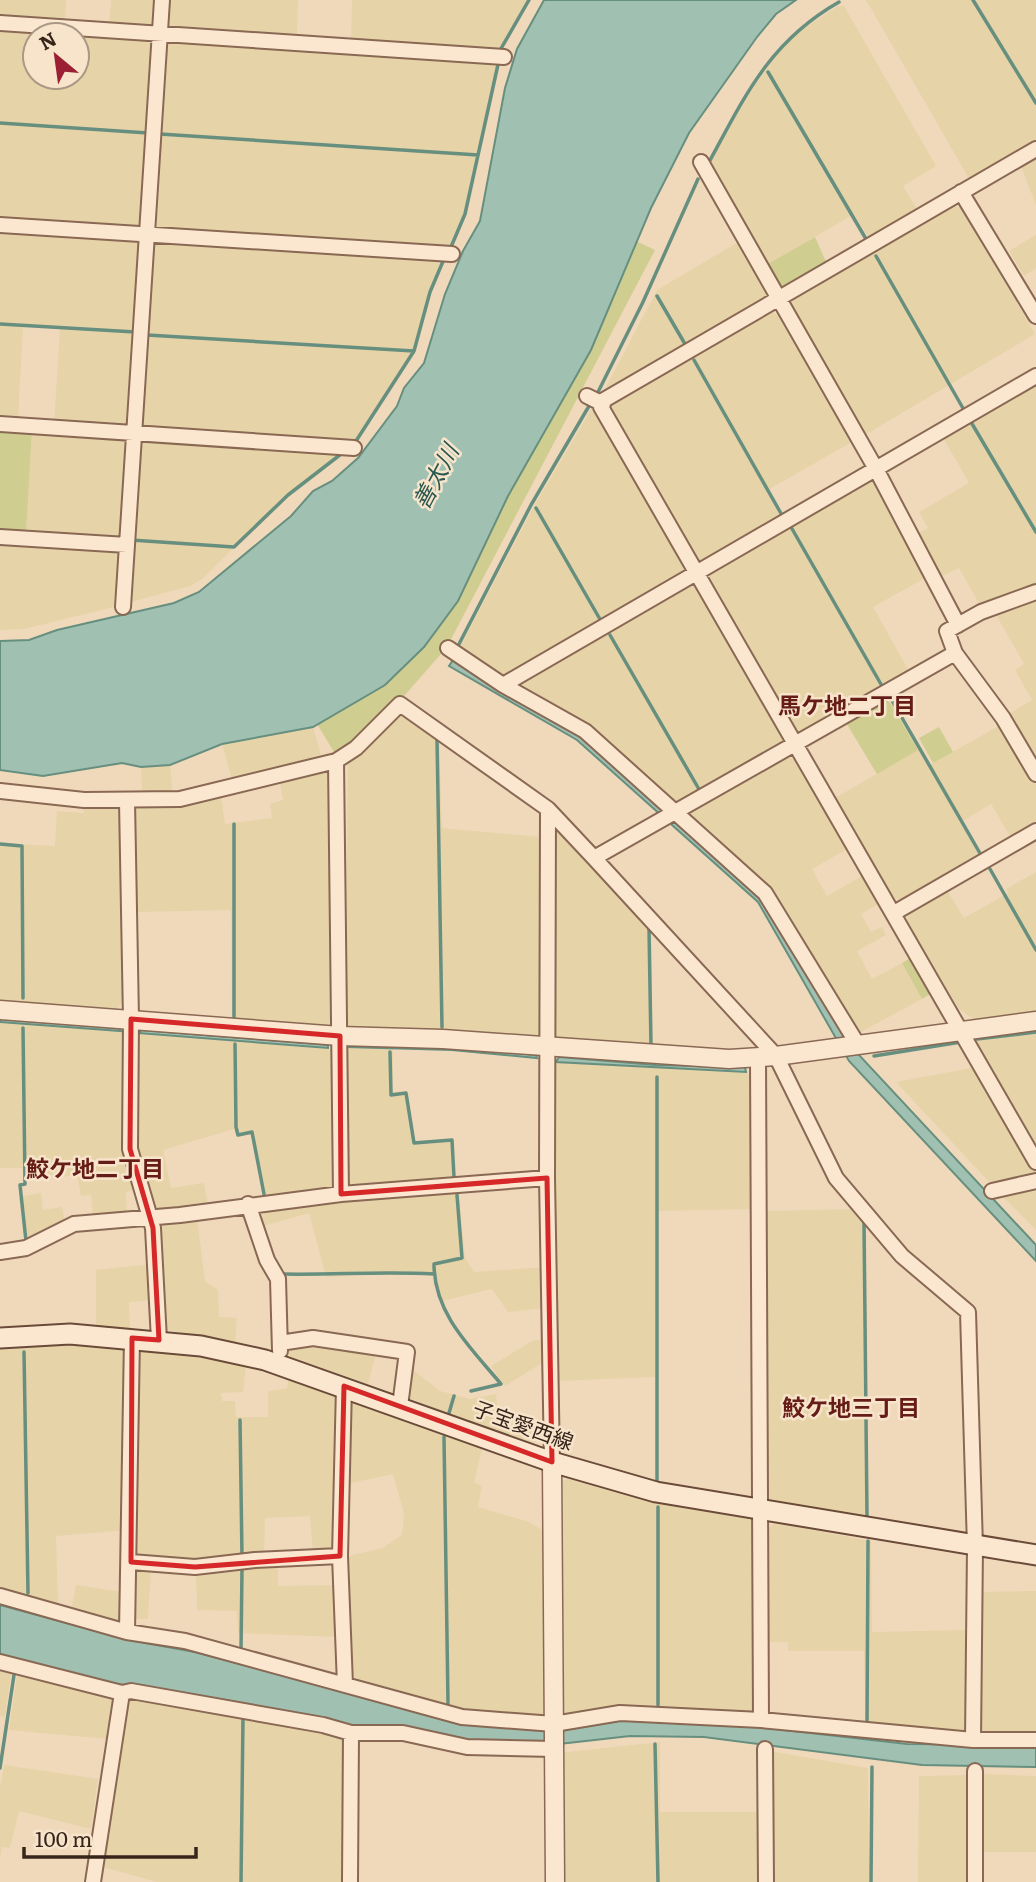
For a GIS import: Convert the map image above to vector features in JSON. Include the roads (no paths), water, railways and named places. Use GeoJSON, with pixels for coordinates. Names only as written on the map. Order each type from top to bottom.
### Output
{"type":"FeatureCollection","features":[{"type":"Feature","properties":{"kind":"main road","name":"子宝愛西線"},"geometry":{"type":"LineString","coordinates":[[0,1338],[70,1334],[159,1340],[201,1346],[281,1366],[345,1386],[552,1462],[656,1492],[975,1548],[1036,1555]]}},
{"type":"Feature","properties":{"kind":"street"},"geometry":{"type":"LineString","coordinates":[[123,607],[162,0]]}},
{"type":"Feature","properties":{"kind":"street"},"geometry":{"type":"LineString","coordinates":[[0,23],[504,57]]}},
{"type":"Feature","properties":{"kind":"street"},"geometry":{"type":"LineString","coordinates":[[1036,149],[604,400],[601,407],[1036,1162]]}},
{"type":"Feature","properties":{"kind":"street"},"geometry":{"type":"LineString","coordinates":[[701,162],[876,469],[958,625]]}},
{"type":"Feature","properties":{"kind":"street"},"geometry":{"type":"LineString","coordinates":[[961,192],[1036,316]]}},
{"type":"Feature","properties":{"kind":"street"},"geometry":{"type":"LineString","coordinates":[[0,225],[452,254]]}},
{"type":"Feature","properties":{"kind":"street"},"geometry":{"type":"LineString","coordinates":[[503,685],[1036,376]]}},
{"type":"Feature","properties":{"kind":"street"},"geometry":{"type":"LineString","coordinates":[[587,396],[603,404]]}},
{"type":"Feature","properties":{"kind":"street"},"geometry":{"type":"LineString","coordinates":[[0,424],[355,448]]}},
{"type":"Feature","properties":{"kind":"street"},"geometry":{"type":"LineString","coordinates":[[0,537],[127,545]]}},
{"type":"Feature","properties":{"kind":"street"},"geometry":{"type":"LineString","coordinates":[[1036,592],[981,612],[947,631],[955,653],[1003,718],[1036,775]]}},
{"type":"Feature","properties":{"kind":"street"},"geometry":{"type":"LineString","coordinates":[[448,648],[503,685],[584,731],[670,816],[765,893],[848,1046]]}},
{"type":"Feature","properties":{"kind":"street"},"geometry":{"type":"LineString","coordinates":[[594,858],[955,653]]}},
{"type":"Feature","properties":{"kind":"street"},"geometry":{"type":"LineString","coordinates":[[0,791],[48,798],[127,801],[180,799],[336,761],[356,748],[400,704],[548,809],[767,1057],[836,1178],[902,1256],[968,1312],[975,1548],[973,1740]]}},
{"type":"Feature","properties":{"kind":"street"},"geometry":{"type":"LineString","coordinates":[[336,761],[341,1194]]}},
{"type":"Feature","properties":{"kind":"street"},"geometry":{"type":"LineString","coordinates":[[127,801],[131,1019],[130,1149],[153,1228],[159,1340]]}},
{"type":"Feature","properties":{"kind":"street"},"geometry":{"type":"LineString","coordinates":[[548,809],[547,1178],[555,1882]]}},
{"type":"Feature","properties":{"kind":"street"},"geometry":{"type":"LineString","coordinates":[[894,913],[1036,831]]}},
{"type":"Feature","properties":{"kind":"street"},"geometry":{"type":"LineString","coordinates":[[0,1010],[340,1036],[443,1039],[661,1056],[767,1057],[1036,1021]]}},
{"type":"Feature","properties":{"kind":"street"},"geometry":{"type":"LineString","coordinates":[[761,1720],[767,1057]]}},
{"type":"Feature","properties":{"kind":"street"},"geometry":{"type":"LineString","coordinates":[[0,1252],[26,1248],[74,1224],[149,1218],[341,1194],[547,1178]]}},
{"type":"Feature","properties":{"kind":"street"},"geometry":{"type":"LineString","coordinates":[[992,1191],[1036,1181]]}},
{"type":"Feature","properties":{"kind":"street"},"geometry":{"type":"LineString","coordinates":[[248,1205],[267,1260],[278,1279],[281,1366]]}},
{"type":"Feature","properties":{"kind":"street"},"geometry":{"type":"LineString","coordinates":[[127,1632],[131,1562],[132,1338]]}},
{"type":"Feature","properties":{"kind":"street"},"geometry":{"type":"LineString","coordinates":[[280,1343],[313,1338],[407,1352],[400,1406]]}},
{"type":"Feature","properties":{"kind":"street"},"geometry":{"type":"LineString","coordinates":[[345,1386],[340,1556],[345,1685]]}},
{"type":"Feature","properties":{"kind":"street"},"geometry":{"type":"LineString","coordinates":[[131,1562],[195,1567],[255,1560],[340,1556]]}},
{"type":"Feature","properties":{"kind":"street"},"geometry":{"type":"LineString","coordinates":[[0,1596],[127,1632],[185,1641],[462,1717],[554,1726],[620,1713],[761,1720],[973,1740],[1036,1740]]}},
{"type":"Feature","properties":{"kind":"street"},"geometry":{"type":"LineString","coordinates":[[0,1662],[122,1693],[131,1691],[323,1725],[351,1733],[403,1733],[467,1747],[554,1749]]}},
{"type":"Feature","properties":{"kind":"street"},"geometry":{"type":"LineString","coordinates":[[93,1882],[122,1693]]}},
{"type":"Feature","properties":{"kind":"street"},"geometry":{"type":"LineString","coordinates":[[350,1882],[351,1733]]}},
{"type":"Feature","properties":{"kind":"street"},"geometry":{"type":"LineString","coordinates":[[765,1749],[766,1882]]}},
{"type":"Feature","properties":{"kind":"street"},"geometry":{"type":"LineString","coordinates":[[975,1771],[975,1882]]}},
{"type":"Feature","properties":{"kind":"water","name":"善太川"},"geometry":{"type":"Polygon","coordinates":[[[544,0],[796,0],[776,14],[757,37],[689,133],[651,208],[591,350],[508,496],[458,601],[424,647],[385,685],[313,727],[222,744],[170,765],[141,767],[122,763],[43,776],[0,770],[0,641],[29,640],[57,630],[174,603],[199,592],[291,516],[313,491],[332,481],[358,458],[397,406],[404,388],[424,363],[445,294],[463,251],[480,221],[505,88],[517,49],[544,0]]]}},
{"type":"Feature","properties":{"kind":"water"},"geometry":{"type":"Polygon","coordinates":[[[453,660],[582,736],[762,897],[858,1054],[1036,1245],[1036,1261],[849,1061],[758,902],[577,740],[449,666],[453,660]]]}},
{"type":"Feature","properties":{"kind":"water"},"geometry":{"type":"Polygon","coordinates":[[[0,1019],[119,1028],[121,1031],[0,1022],[0,1019]]]}},
{"type":"Feature","properties":{"kind":"water"},"geometry":{"type":"Polygon","coordinates":[[[142,1030],[328,1045],[328,1048],[138,1033],[142,1030]]]}},
{"type":"Feature","properties":{"kind":"water"},"geometry":{"type":"Polygon","coordinates":[[[352,1044],[452,1047],[536,1055],[537,1058],[452,1050],[349,1047],[352,1044]]]}},
{"type":"Feature","properties":{"kind":"water"},"geometry":{"type":"Polygon","coordinates":[[[559,1057],[656,1065],[745,1067],[746,1072],[556,1062],[559,1057]]]}},
{"type":"Feature","properties":{"kind":"water"},"geometry":{"type":"Polygon","coordinates":[[[0,1605],[129,1640],[195,1652],[440,1717],[555,1731],[628,1719],[740,1725],[907,1744],[1036,1745],[1036,1767],[922,1765],[704,1737],[630,1736],[559,1744],[445,1739],[405,1727],[363,1731],[74,1677],[0,1656],[0,1605]]]}},
{"type":"Feature","properties":{"kind":"waterway"},"geometry":{"type":"LineString","coordinates":[[499,52],[529,0]]}},
{"type":"Feature","properties":{"kind":"waterway"},"geometry":{"type":"LineString","coordinates":[[973,0],[1036,103]]}},
{"type":"Feature","properties":{"kind":"waterway"},"geometry":{"type":"LineString","coordinates":[[708,164],[761,72],[794,35],[839,2]]}},
{"type":"Feature","properties":{"kind":"waterway"},"geometry":{"type":"LineString","coordinates":[[451,247],[465,214],[499,60]]}},
{"type":"Feature","properties":{"kind":"waterway"},"geometry":{"type":"LineString","coordinates":[[768,72],[866,239]]}},
{"type":"Feature","properties":{"kind":"waterway"},"geometry":{"type":"LineString","coordinates":[[0,123],[148,133]]}},
{"type":"Feature","properties":{"kind":"waterway"},"geometry":{"type":"LineString","coordinates":[[160,134],[478,155]]}},
{"type":"Feature","properties":{"kind":"waterway"},"geometry":{"type":"LineString","coordinates":[[598,392],[643,302],[698,179]]}},
{"type":"Feature","properties":{"kind":"waterway"},"geometry":{"type":"LineString","coordinates":[[876,256],[964,410]]}},
{"type":"Feature","properties":{"kind":"waterway"},"geometry":{"type":"LineString","coordinates":[[356,441],[414,351],[430,292],[444,259]]}},
{"type":"Feature","properties":{"kind":"waterway"},"geometry":{"type":"LineString","coordinates":[[657,296],[685,344]]}},
{"type":"Feature","properties":{"kind":"waterway"},"geometry":{"type":"LineString","coordinates":[[0,324],[135,332]]}},
{"type":"Feature","properties":{"kind":"waterway"},"geometry":{"type":"LineString","coordinates":[[147,335],[414,351]]}},
{"type":"Feature","properties":{"kind":"waterway"},"geometry":{"type":"LineString","coordinates":[[694,360],[783,517]]}},
{"type":"Feature","properties":{"kind":"waterway"},"geometry":{"type":"LineString","coordinates":[[458,646],[531,505],[589,406]]}},
{"type":"Feature","properties":{"kind":"waterway"},"geometry":{"type":"LineString","coordinates":[[971,422],[1036,532]]}},
{"type":"Feature","properties":{"kind":"waterway"},"geometry":{"type":"LineString","coordinates":[[131,540],[234,547],[288,495],[345,451]]}},
{"type":"Feature","properties":{"kind":"waterway"},"geometry":{"type":"LineString","coordinates":[[536,508],[601,621]]}},
{"type":"Feature","properties":{"kind":"waterway"},"geometry":{"type":"LineString","coordinates":[[791,527],[882,686]]}},
{"type":"Feature","properties":{"kind":"waterway"},"geometry":{"type":"LineString","coordinates":[[610,635],[700,791]]}},
{"type":"Feature","properties":{"kind":"waterway"},"geometry":{"type":"LineString","coordinates":[[890,697],[981,855]]}},
{"type":"Feature","properties":{"kind":"waterway"},"geometry":{"type":"LineString","coordinates":[[437,739],[442,1027]]}},
{"type":"Feature","properties":{"kind":"waterway"},"geometry":{"type":"LineString","coordinates":[[234,824],[234,1017]]}},
{"type":"Feature","properties":{"kind":"waterway"},"geometry":{"type":"LineString","coordinates":[[0,844],[22,846],[23,998]]}},
{"type":"Feature","properties":{"kind":"waterway"},"geometry":{"type":"LineString","coordinates":[[990,869],[1036,950]]}},
{"type":"Feature","properties":{"kind":"waterway"},"geometry":{"type":"LineString","coordinates":[[649,928],[651,1047]]}},
{"type":"Feature","properties":{"kind":"waterway"},"geometry":{"type":"LineString","coordinates":[[23,1028],[25,1184],[20,1185],[26,1241]]}},
{"type":"Feature","properties":{"kind":"waterway"},"geometry":{"type":"LineString","coordinates":[[977,1039],[1036,1032]]}},
{"type":"Feature","properties":{"kind":"waterway"},"geometry":{"type":"LineString","coordinates":[[874,1056],[961,1042]]}},
{"type":"Feature","properties":{"kind":"waterway"},"geometry":{"type":"LineString","coordinates":[[235,1044],[236,1127],[238,1135],[252,1132],[264,1194]]}},
{"type":"Feature","properties":{"kind":"waterway"},"geometry":{"type":"LineString","coordinates":[[390,1052],[391,1095],[406,1093],[414,1143],[452,1140],[454,1177]]}},
{"type":"Feature","properties":{"kind":"waterway"},"geometry":{"type":"LineString","coordinates":[[657,1077],[657,1481]]}},
{"type":"Feature","properties":{"kind":"waterway"},"geometry":{"type":"LineString","coordinates":[[457,1195],[462,1258],[434,1264],[436,1282],[440,1299],[456,1329],[501,1384],[471,1391]]}},
{"type":"Feature","properties":{"kind":"waterway"},"geometry":{"type":"LineString","coordinates":[[864,1223],[867,1516]]}},
{"type":"Feature","properties":{"kind":"waterway"},"geometry":{"type":"LineString","coordinates":[[283,1274],[434,1274]]}},
{"type":"Feature","properties":{"kind":"waterway"},"geometry":{"type":"LineString","coordinates":[[24,1352],[28,1593]]}},
{"type":"Feature","properties":{"kind":"waterway"},"geometry":{"type":"LineString","coordinates":[[449,1413],[454,1396]]}},
{"type":"Feature","properties":{"kind":"waterway"},"geometry":{"type":"LineString","coordinates":[[240,1420],[242,1557]]}},
{"type":"Feature","properties":{"kind":"waterway"},"geometry":{"type":"LineString","coordinates":[[444,1437],[448,1703]]}},
{"type":"Feature","properties":{"kind":"waterway"},"geometry":{"type":"LineString","coordinates":[[658,1507],[658,1705]]}},
{"type":"Feature","properties":{"kind":"waterway"},"geometry":{"type":"LineString","coordinates":[[867,1724],[868,1541]]}},
{"type":"Feature","properties":{"kind":"waterway"},"geometry":{"type":"LineString","coordinates":[[241,1650],[242,1569]]}},
{"type":"Feature","properties":{"kind":"waterway"},"geometry":{"type":"LineString","coordinates":[[0,1768],[14,1675]]}},
{"type":"Feature","properties":{"kind":"waterway"},"geometry":{"type":"LineString","coordinates":[[241,1882],[243,1718]]}},
{"type":"Feature","properties":{"kind":"waterway"},"geometry":{"type":"LineString","coordinates":[[655,1744],[658,1882]]}},
{"type":"Feature","properties":{"kind":"waterway"},"geometry":{"type":"LineString","coordinates":[[871,1882],[872,1767]]}},
{"type":"Feature","properties":{"kind":"district","name":"馬ケ地二丁目"},"geometry":{"type":"Point","coordinates":[847,706]}},
{"type":"Feature","properties":{"kind":"district","name":"鮫ケ地二丁目"},"geometry":{"type":"Point","coordinates":[95,1169]}},
{"type":"Feature","properties":{"kind":"district","name":"鮫ケ地三丁目"},"geometry":{"type":"Point","coordinates":[851,1408]}}]}
